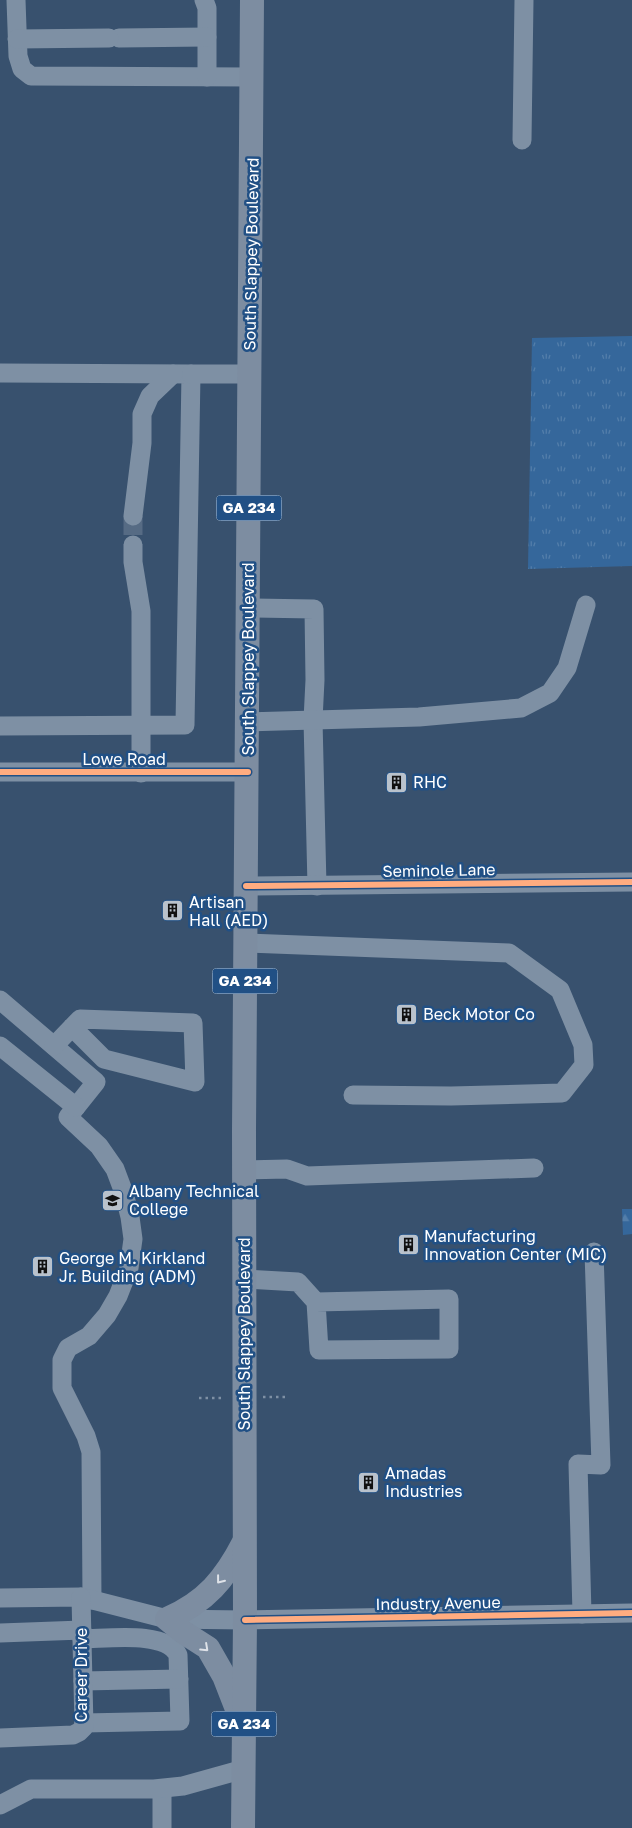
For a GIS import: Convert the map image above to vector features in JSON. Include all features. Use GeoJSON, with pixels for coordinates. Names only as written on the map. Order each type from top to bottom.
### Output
{"type":"FeatureCollection","features":[{"type":"Feature","properties":{"kind":"main road","name":"South Slappey Boulevard"},"geometry":{"type":"LineString","coordinates":[[243,1828],[245,1620],[245,943],[248,772],[252,0]]}},
{"type":"Feature","properties":{"kind":"main road"},"geometry":{"type":"LineString","coordinates":[[244,1728],[224,1676],[208,1648],[167,1619],[194,1605],[213,1589],[233,1562],[245,1539]]}},
{"type":"Feature","properties":{"kind":"street"},"geometry":{"type":"LineString","coordinates":[[16,0],[18,56],[22,69],[31,76],[252,78]]}},
{"type":"Feature","properties":{"kind":"street"},"geometry":{"type":"LineString","coordinates":[[204,0],[207,8],[207,77]]}},
{"type":"Feature","properties":{"kind":"street"},"geometry":{"type":"LineString","coordinates":[[522,140],[524,0]]}},
{"type":"Feature","properties":{"kind":"street"},"geometry":{"type":"LineString","coordinates":[[18,39],[207,37]]}},
{"type":"Feature","properties":{"kind":"street"},"geometry":{"type":"LineString","coordinates":[[0,374],[250,374]]}},
{"type":"Feature","properties":{"kind":"street"},"geometry":{"type":"LineString","coordinates":[[133,516],[142,443],[142,414],[150,396],[182,374]]}},
{"type":"Feature","properties":{"kind":"street"},"geometry":{"type":"LineString","coordinates":[[0,726],[185,725],[182,374]]}},
{"type":"Feature","properties":{"kind":"street"},"geometry":{"type":"LineString","coordinates":[[133,545],[133,562],[141,611],[141,773]]}},
{"type":"Feature","properties":{"kind":"street"},"geometry":{"type":"LineString","coordinates":[[248,722],[420,717],[521,708],[550,692],[567,668],[586,605]]}},
{"type":"Feature","properties":{"kind":"street"},"geometry":{"type":"LineString","coordinates":[[249,608],[314,609],[315,680],[313,720],[317,886]]}},
{"type":"Feature","properties":{"kind":"street","name":"Lowe Road"},"geometry":{"type":"LineString","coordinates":[[0,772],[248,772]]}},
{"type":"Feature","properties":{"kind":"street","name":"Seminole Lane"},"geometry":{"type":"LineString","coordinates":[[246,886],[632,882]]}},
{"type":"Feature","properties":{"kind":"street"},"geometry":{"type":"LineString","coordinates":[[245,943],[510,953],[560,990],[583,1045],[584,1065],[562,1093],[451,1096],[353,1095]]}},
{"type":"Feature","properties":{"kind":"street"},"geometry":{"type":"LineString","coordinates":[[0,1000],[96,1082],[76,1107],[0,1046]]}},
{"type":"Feature","properties":{"kind":"street"},"geometry":{"type":"LineString","coordinates":[[54,1046],[72,1027],[80,1019],[193,1024],[195,1082],[104,1058],[72,1027]]}},
{"type":"Feature","properties":{"kind":"street","name":"Career Drive"},"geometry":{"type":"LineString","coordinates":[[0,1738],[73,1736],[79,1732],[84,1723],[82,1635],[86,1599],[91,1452],[86,1436],[62,1388],[62,1360],[68,1348],[89,1336],[107,1316],[118,1296],[129,1268],[133,1239],[124,1193],[115,1169],[98,1146],[68,1117],[76,1107]]}},
{"type":"Feature","properties":{"kind":"street"},"geometry":{"type":"LineString","coordinates":[[244,1170],[287,1170],[308,1176],[534,1168]]}},
{"type":"Feature","properties":{"kind":"street"},"geometry":{"type":"LineString","coordinates":[[582,1614],[578,1464],[600,1465],[594,1252]]}},
{"type":"Feature","properties":{"kind":"street"},"geometry":{"type":"LineString","coordinates":[[244,1279],[298,1282],[316,1302],[319,1350],[449,1349],[449,1299],[316,1302]]}},
{"type":"Feature","properties":{"kind":"street"},"geometry":{"type":"LineString","coordinates":[[0,1598],[86,1599],[167,1619],[245,1620]]}},
{"type":"Feature","properties":{"kind":"street","name":"Industry Avenue"},"geometry":{"type":"LineString","coordinates":[[245,1620],[632,1613]]}},
{"type":"Feature","properties":{"kind":"street"},"geometry":{"type":"LineString","coordinates":[[0,1633],[149,1639],[170,1644],[175,1648],[178,1655],[180,1721],[84,1723]]}},
{"type":"Feature","properties":{"kind":"street"},"geometry":{"type":"LineString","coordinates":[[83,1681],[179,1679]]}},
{"type":"Feature","properties":{"kind":"street"},"geometry":{"type":"LineString","coordinates":[[0,1805],[31,1789],[162,1789],[183,1786],[244,1769]]}},
{"type":"Feature","properties":{"kind":"street"},"geometry":{"type":"LineString","coordinates":[[162,1789],[162,1828]]}},
{"type":"Feature","properties":{"kind":"path"},"geometry":{"type":"LineString","coordinates":[[271,1397],[288,1397]]}},
{"type":"Feature","properties":{"kind":"path"},"geometry":{"type":"LineString","coordinates":[[199,1398],[218,1398]]}},
{"type":"Feature","properties":{"kind":"green space"},"geometry":{"type":"Polygon","coordinates":[[[632,336],[632,566],[528,569],[532,338],[632,336]]]}},
{"type":"Feature","properties":{"kind":"green space"},"geometry":{"type":"Polygon","coordinates":[[[622,1209],[632,1209],[632,1234],[623,1235],[622,1209]]]}},
{"type":"Feature","properties":{"kind":"tunnel"},"geometry":{"type":"LineString","coordinates":[[133,516],[133,545]]}},
{"type":"Feature","properties":{"kind":"cycle path"},"geometry":{"type":"LineString","coordinates":[[0,772],[248,772]]}},
{"type":"Feature","properties":{"kind":"cycle path"},"geometry":{"type":"LineString","coordinates":[[246,886],[632,882]]}},
{"type":"Feature","properties":{"kind":"cycle path"},"geometry":{"type":"LineString","coordinates":[[245,1620],[632,1613]]}},
{"type":"Feature","properties":{"kind":"place","name":"RHC"},"geometry":{"type":"Point","coordinates":[397,782]}},
{"type":"Feature","properties":{"kind":"place","name":"Artisan Hall (AED)"},"geometry":{"type":"Point","coordinates":[173,911]}},
{"type":"Feature","properties":{"kind":"place","name":"Beck Motor Co"},"geometry":{"type":"Point","coordinates":[407,1014]}},
{"type":"Feature","properties":{"kind":"place","name":"Albany Technical College"},"geometry":{"type":"Point","coordinates":[113,1200]}},
{"type":"Feature","properties":{"kind":"place","name":"Manufacturing Innovation Center (MIC)"},"geometry":{"type":"Point","coordinates":[408,1245]}},
{"type":"Feature","properties":{"kind":"place","name":"George M. Kirkland Jr. Building (ADM)"},"geometry":{"type":"Point","coordinates":[43,1267]}},
{"type":"Feature","properties":{"kind":"place","name":"Amadas Industries"},"geometry":{"type":"Point","coordinates":[369,1482]}}]}
